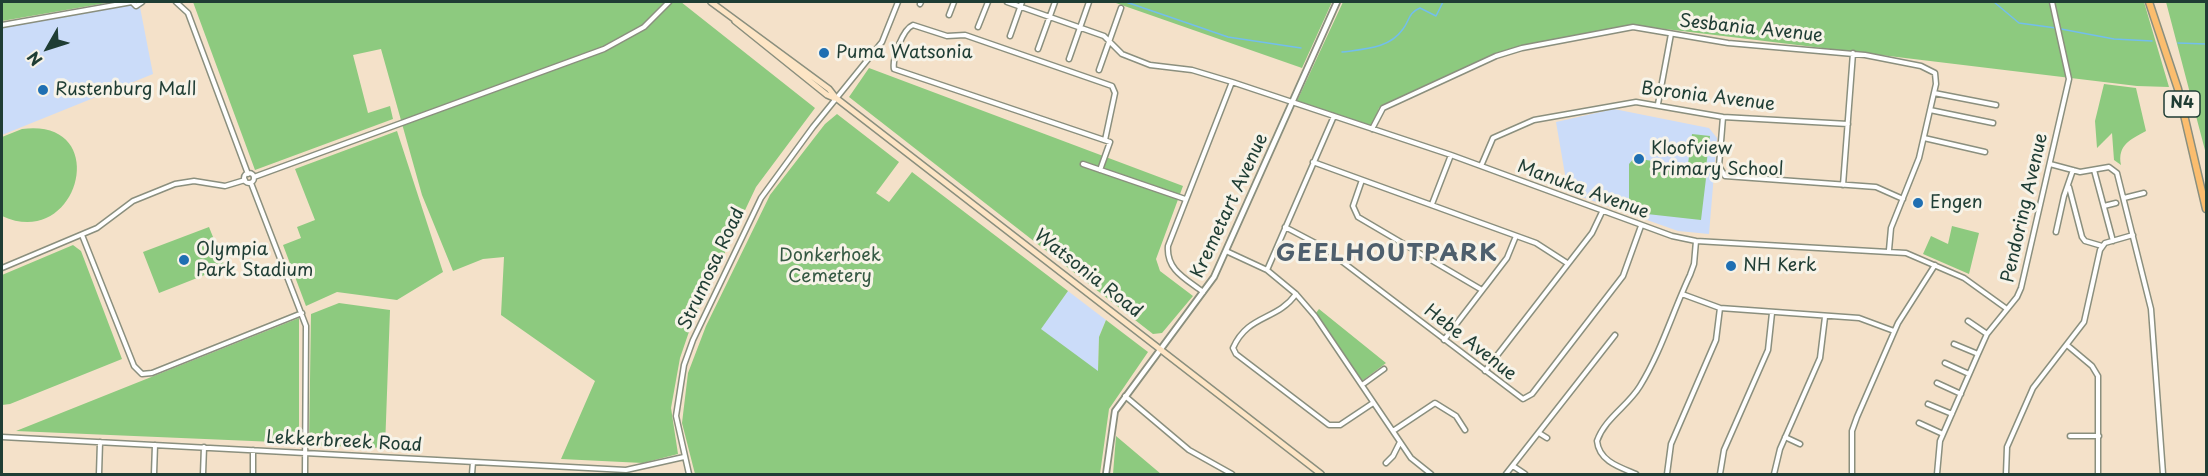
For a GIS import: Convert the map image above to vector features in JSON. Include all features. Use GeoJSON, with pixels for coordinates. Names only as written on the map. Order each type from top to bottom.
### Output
{"type":"FeatureCollection","features":[{"type":"Feature","properties":{"kind":"highway","name":"N4"},"geometry":{"type":"LineString","coordinates":[[2149,2],[2178,89],[2206,209]]}},
{"type":"Feature","properties":{"kind":"main road","name":"Watsonia Road"},"geometry":{"type":"LineString","coordinates":[[711,2],[818,88],[836,98],[1321,474]]}},
{"type":"Feature","properties":{"kind":"street"},"geometry":{"type":"LineString","coordinates":[[2,25],[132,2],[136,6],[142,2]]}},
{"type":"Feature","properties":{"kind":"street"},"geometry":{"type":"LineString","coordinates":[[176,2],[188,13],[248,174],[254,177]]}},
{"type":"Feature","properties":{"kind":"street"},"geometry":{"type":"LineString","coordinates":[[251,183],[254,177],[604,50],[644,27],[669,2]]}},
{"type":"Feature","properties":{"kind":"street","name":"Strumosa Road"},"geometry":{"type":"LineString","coordinates":[[689,474],[676,416],[684,365],[693,340],[761,198],[836,98],[882,42],[898,2]]}},
{"type":"Feature","properties":{"kind":"street"},"geometry":{"type":"LineString","coordinates":[[949,15],[954,2]]}},
{"type":"Feature","properties":{"kind":"street"},"geometry":{"type":"LineString","coordinates":[[978,27],[988,2]]}},
{"type":"Feature","properties":{"kind":"street","name":"Manuka Avenue"},"geometry":{"type":"LineString","coordinates":[[1007,2],[1021,4],[1104,36],[1122,54],[1150,65],[1192,70],[1232,82],[1451,155],[1641,226],[1696,241],[1889,250],[1906,253],[1964,278],[2007,309]]}},
{"type":"Feature","properties":{"kind":"street"},"geometry":{"type":"LineString","coordinates":[[1038,49],[1055,2]]}},
{"type":"Feature","properties":{"kind":"street"},"geometry":{"type":"LineString","coordinates":[[1069,59],[1089,2]]}},
{"type":"Feature","properties":{"kind":"street","name":"Kremetart Avenue"},"geometry":{"type":"LineString","coordinates":[[1106,474],[1113,417],[1124,395],[1204,293],[1226,251],[1337,2]]}},
{"type":"Feature","properties":{"kind":"street","name":"Pendoring Avenue"},"geometry":{"type":"LineString","coordinates":[[1937,474],[1938,446],[1987,334],[2020,293],[2069,79],[2052,2]]}},
{"type":"Feature","properties":{"kind":"street"},"geometry":{"type":"LineString","coordinates":[[1010,36],[1021,4]]}},
{"type":"Feature","properties":{"kind":"street"},"geometry":{"type":"LineString","coordinates":[[1099,70],[1121,8]]}},
{"type":"Feature","properties":{"kind":"street"},"geometry":{"type":"LineString","coordinates":[[1100,170],[1110,142],[897,70],[894,62],[907,29],[916,26],[947,36],[965,35],[1112,86],[1115,93],[1105,140]]}},
{"type":"Feature","properties":{"kind":"street","name":"Sesbania Avenue"},"geometry":{"type":"LineString","coordinates":[[1372,129],[1383,108],[1510,51],[1632,27],[1761,46],[1853,53],[1921,66],[1935,73],[1934,93]]}},
{"type":"Feature","properties":{"kind":"street"},"geometry":{"type":"LineString","coordinates":[[1658,104],[1671,34]]}},
{"type":"Feature","properties":{"kind":"street"},"geometry":{"type":"LineString","coordinates":[[1844,185],[1853,53]]}},
{"type":"Feature","properties":{"kind":"street"},"geometry":{"type":"LineString","coordinates":[[1204,293],[1172,269],[1168,261],[1168,246],[1232,82]]}},
{"type":"Feature","properties":{"kind":"street"},"geometry":{"type":"LineString","coordinates":[[1889,250],[1891,228],[1924,138],[1934,93],[1996,105]]}},
{"type":"Feature","properties":{"kind":"street","name":"Boronia Avenue"},"geometry":{"type":"LineString","coordinates":[[1481,166],[1493,138],[1521,124],[1625,103],[1658,104],[1723,117],[1848,124]]}},
{"type":"Feature","properties":{"kind":"street"},"geometry":{"type":"LineString","coordinates":[[1930,110],[1993,123]]}},
{"type":"Feature","properties":{"kind":"street"},"geometry":{"type":"LineString","coordinates":[[1267,270],[1334,116]]}},
{"type":"Feature","properties":{"kind":"street"},"geometry":{"type":"LineString","coordinates":[[1723,117],[1719,166],[1725,176],[1876,187],[1903,199]]}},
{"type":"Feature","properties":{"kind":"street"},"geometry":{"type":"LineString","coordinates":[[1924,138],[1985,152]]}},
{"type":"Feature","properties":{"kind":"street"},"geometry":{"type":"LineString","coordinates":[[1432,204],[1451,155]]}},
{"type":"Feature","properties":{"kind":"street"},"geometry":{"type":"LineString","coordinates":[[1313,162],[1542,246],[1567,264]]}},
{"type":"Feature","properties":{"kind":"street"},"geometry":{"type":"LineString","coordinates":[[1083,164],[1185,199]]}},
{"type":"Feature","properties":{"kind":"street"},"geometry":{"type":"LineString","coordinates":[[2050,164],[2073,170],[2114,169],[2124,198],[2151,309],[2163,474]]}},
{"type":"Feature","properties":{"kind":"street"},"geometry":{"type":"LineString","coordinates":[[2056,232],[2064,196],[2073,170]]}},
{"type":"Feature","properties":{"kind":"street"},"geometry":{"type":"LineString","coordinates":[[2094,170],[2113,241]]}},
{"type":"Feature","properties":{"kind":"street"},"geometry":{"type":"LineString","coordinates":[[245,180],[248,174]]}},
{"type":"Feature","properties":{"kind":"street"},"geometry":{"type":"LineString","coordinates":[[2,268],[104,225],[139,197],[175,184],[194,181],[225,186],[245,180],[251,183],[302,313],[307,334],[305,474]]}},
{"type":"Feature","properties":{"kind":"street"},"geometry":{"type":"LineString","coordinates":[[1362,180],[1353,206],[1358,217],[1482,290]]}},
{"type":"Feature","properties":{"kind":"street"},"geometry":{"type":"LineString","coordinates":[[2069,187],[2085,242],[2102,246],[2133,235]]}},
{"type":"Feature","properties":{"kind":"street"},"geometry":{"type":"LineString","coordinates":[[2124,198],[2144,193]]}},
{"type":"Feature","properties":{"kind":"street"},"geometry":{"type":"LineString","coordinates":[[2104,206],[2116,203]]}},
{"type":"Feature","properties":{"kind":"street"},"geometry":{"type":"LineString","coordinates":[[1485,371],[1598,224],[1602,212]]}},
{"type":"Feature","properties":{"kind":"street","name":"Hebe Avenue"},"geometry":{"type":"LineString","coordinates":[[1285,227],[1323,247],[1519,398],[1526,399],[1623,276],[1641,226]]}},
{"type":"Feature","properties":{"kind":"street"},"geometry":{"type":"LineString","coordinates":[[82,235],[134,366],[142,374],[152,373],[302,313]]}},
{"type":"Feature","properties":{"kind":"street"},"geometry":{"type":"LineString","coordinates":[[1444,340],[1508,258],[1516,236]]}},
{"type":"Feature","properties":{"kind":"street"},"geometry":{"type":"LineString","coordinates":[[1636,474],[1604,458],[1597,441],[1605,425],[1639,387],[1694,264],[1696,241]]}},
{"type":"Feature","properties":{"kind":"street"},"geometry":{"type":"LineString","coordinates":[[2006,474],[2007,447],[2033,388],[2084,322],[2102,246]]}},
{"type":"Feature","properties":{"kind":"street"},"geometry":{"type":"LineString","coordinates":[[1226,251],[1267,270],[1296,294],[1315,316],[1400,442],[1416,463],[1431,474]]}},
{"type":"Feature","properties":{"kind":"street"},"geometry":{"type":"LineString","coordinates":[[1852,474],[1852,431],[1894,332],[1935,265]]}},
{"type":"Feature","properties":{"kind":"street"},"geometry":{"type":"LineString","coordinates":[[1296,294],[1284,309],[1246,327],[1233,348],[1236,354],[1329,425],[1340,425],[1373,403]]}},
{"type":"Feature","properties":{"kind":"street"},"geometry":{"type":"LineString","coordinates":[[1682,294],[1720,308],[1868,320],[1894,332]]}},
{"type":"Feature","properties":{"kind":"street"},"geometry":{"type":"LineString","coordinates":[[1667,474],[1671,444],[1716,340],[1720,308]]}},
{"type":"Feature","properties":{"kind":"street"},"geometry":{"type":"LineString","coordinates":[[1720,474],[1724,450],[1768,350],[1772,313]]}},
{"type":"Feature","properties":{"kind":"street"},"geometry":{"type":"LineString","coordinates":[[1774,474],[1785,437],[1820,358],[1826,317]]}},
{"type":"Feature","properties":{"kind":"street"},"geometry":{"type":"LineString","coordinates":[[1968,321],[1987,334]]}},
{"type":"Feature","properties":{"kind":"street"},"geometry":{"type":"LineString","coordinates":[[1506,474],[1615,335]]}},
{"type":"Feature","properties":{"kind":"street"},"geometry":{"type":"LineString","coordinates":[[1954,344],[1978,354]]}},
{"type":"Feature","properties":{"kind":"street"},"geometry":{"type":"LineString","coordinates":[[2067,345],[2092,366],[2098,376],[2098,474]]}},
{"type":"Feature","properties":{"kind":"street"},"geometry":{"type":"LineString","coordinates":[[1945,363],[1969,374]]}},
{"type":"Feature","properties":{"kind":"street"},"geometry":{"type":"LineString","coordinates":[[1362,386],[1384,369]]}},
{"type":"Feature","properties":{"kind":"street"},"geometry":{"type":"LineString","coordinates":[[1936,383],[1960,394]]}},
{"type":"Feature","properties":{"kind":"street"},"geometry":{"type":"LineString","coordinates":[[1124,395],[1189,450],[1232,474]]}},
{"type":"Feature","properties":{"kind":"street"},"geometry":{"type":"LineString","coordinates":[[1393,431],[1435,404],[1456,416],[1465,430]]}},
{"type":"Feature","properties":{"kind":"street"},"geometry":{"type":"LineString","coordinates":[[1928,404],[1952,414]]}},
{"type":"Feature","properties":{"kind":"street"},"geometry":{"type":"LineString","coordinates":[[1919,423],[1943,434]]}},
{"type":"Feature","properties":{"kind":"street"},"geometry":{"type":"LineString","coordinates":[[1539,433],[1547,438]]}},
{"type":"Feature","properties":{"kind":"street"},"geometry":{"type":"LineString","coordinates":[[2070,436],[2099,436]]}},
{"type":"Feature","properties":{"kind":"street","name":"Lekkerbreek Road"},"geometry":{"type":"LineString","coordinates":[[2,437],[632,469],[684,457]]}},
{"type":"Feature","properties":{"kind":"street"},"geometry":{"type":"LineString","coordinates":[[1785,437],[1800,444]]}},
{"type":"Feature","properties":{"kind":"street"},"geometry":{"type":"LineString","coordinates":[[99,474],[100,442]]}},
{"type":"Feature","properties":{"kind":"street"},"geometry":{"type":"LineString","coordinates":[[1386,463],[1393,456],[1400,442]]}},
{"type":"Feature","properties":{"kind":"street"},"geometry":{"type":"LineString","coordinates":[[154,445],[154,474]]}},
{"type":"Feature","properties":{"kind":"street"},"geometry":{"type":"LineString","coordinates":[[203,474],[204,447]]}},
{"type":"Feature","properties":{"kind":"street"},"geometry":{"type":"LineString","coordinates":[[253,450],[253,474]]}},
{"type":"Feature","properties":{"kind":"street"},"geometry":{"type":"LineString","coordinates":[[472,474],[473,462]]}},
{"type":"Feature","properties":{"kind":"street"},"geometry":{"type":"LineString","coordinates":[[1513,466],[1525,474]]}},
{"type":"Feature","properties":{"kind":"shaded area"},"geometry":{"type":"Polygon","coordinates":[[[123,2],[139,2],[153,74],[2,135],[2,22],[123,2]]]}},
{"type":"Feature","properties":{"kind":"shaded area","name":"Kloofview Primary School"},"geometry":{"type":"Polygon","coordinates":[[[1614,109],[1709,128],[1717,138],[1709,234],[1678,231],[1568,192],[1556,122],[1614,109]]]}},
{"type":"Feature","properties":{"kind":"shaded area"},"geometry":{"type":"Polygon","coordinates":[[[1068,291],[1106,320],[1099,337],[1098,372],[1040,329],[1068,291]]]}},
{"type":"Feature","properties":{"kind":"green space"},"geometry":{"type":"Polygon","coordinates":[[[2,2],[112,2],[2,21],[2,2]]]}},
{"type":"Feature","properties":{"kind":"green space"},"geometry":{"type":"Polygon","coordinates":[[[193,2],[681,2],[815,108],[756,187],[693,320],[680,358],[671,408],[678,454],[643,463],[561,459],[595,381],[501,315],[504,257],[483,259],[453,271],[422,195],[381,49],[353,55],[368,113],[390,106],[393,119],[255,170],[193,2]]]}},
{"type":"Feature","properties":{"kind":"green space"},"geometry":{"type":"Polygon","coordinates":[[[1113,2],[1332,2],[1302,68],[1113,2]]]}},
{"type":"Feature","properties":{"kind":"green space"},"geometry":{"type":"Polygon","coordinates":[[[1343,2],[2144,2],[2169,87],[2137,86],[1632,25],[1506,50],[1379,108],[1372,129],[1296,103],[1343,2]]]}},
{"type":"Feature","properties":{"kind":"green space"},"geometry":{"type":"Polygon","coordinates":[[[2166,2],[2206,2],[2206,154],[2166,2]]]}},
{"type":"Feature","properties":{"kind":"green space"},"geometry":{"type":"Polygon","coordinates":[[[869,68],[1183,186],[1156,259],[1160,271],[1193,296],[1162,333],[1153,334],[849,97],[869,68]]]}},
{"type":"Feature","properties":{"kind":"green space"},"geometry":{"type":"Polygon","coordinates":[[[2104,84],[2136,88],[2146,131],[2130,140],[2123,148],[2120,158],[2121,165],[2114,160],[2112,133],[2097,148],[2095,121],[2104,84]]]}},
{"type":"Feature","properties":{"kind":"green space","name":"Donkerhoek Cemetery"},"geometry":{"type":"Polygon","coordinates":[[[837,114],[899,162],[876,193],[889,202],[912,172],[1068,291],[1041,329],[1098,371],[1099,337],[1106,320],[1148,352],[1109,409],[1100,474],[695,474],[682,423],[688,373],[706,326],[770,195],[825,124],[837,114]]]}},
{"type":"Feature","properties":{"kind":"green space"},"geometry":{"type":"Polygon","coordinates":[[[22,129],[51,131],[69,143],[76,161],[75,182],[66,201],[51,216],[29,222],[2,216],[2,137],[22,129]]]}},
{"type":"Feature","properties":{"kind":"green space"},"geometry":{"type":"Polygon","coordinates":[[[397,131],[443,272],[397,300],[337,292],[306,306],[283,245],[301,238],[297,227],[315,220],[295,169],[397,131]]]}},
{"type":"Feature","properties":{"kind":"green space"},"geometry":{"type":"Polygon","coordinates":[[[1692,134],[1710,136],[1706,167],[1688,164],[1692,134]]]}},
{"type":"Feature","properties":{"kind":"green space"},"geometry":{"type":"Polygon","coordinates":[[[1634,158],[1707,170],[1701,220],[1629,212],[1629,164],[1634,158]]]}},
{"type":"Feature","properties":{"kind":"green space"},"geometry":{"type":"Polygon","coordinates":[[[1952,226],[1979,233],[1969,274],[1923,254],[1931,236],[1948,244],[1952,226]]]}},
{"type":"Feature","properties":{"kind":"green space","name":"Olympia Park Stadium"},"geometry":{"type":"Polygon","coordinates":[[[209,227],[225,267],[159,293],[143,252],[209,227]]]}},
{"type":"Feature","properties":{"kind":"green space"},"geometry":{"type":"Polygon","coordinates":[[[73,245],[81,251],[122,359],[10,404],[2,405],[2,275],[73,245]]]}},
{"type":"Feature","properties":{"kind":"green space"},"geometry":{"type":"Polygon","coordinates":[[[339,303],[390,310],[385,448],[309,445],[311,314],[339,303]]]}},
{"type":"Feature","properties":{"kind":"green space"},"geometry":{"type":"Polygon","coordinates":[[[1319,309],[1386,363],[1362,381],[1316,313],[1319,309]]]}},
{"type":"Feature","properties":{"kind":"green space"},"geometry":{"type":"Polygon","coordinates":[[[299,318],[299,443],[16,431],[299,318]]]}},
{"type":"Feature","properties":{"kind":"green space"},"geometry":{"type":"Polygon","coordinates":[[[1116,436],[1161,474],[1113,474],[1116,436]]]}},
{"type":"Feature","properties":{"kind":"waterway"},"geometry":{"type":"LineString","coordinates":[[1126,2],[1228,37],[1301,48]]}},
{"type":"Feature","properties":{"kind":"waterway"},"geometry":{"type":"LineString","coordinates":[[1342,52],[1367,49],[1391,41],[1416,10],[1420,8],[1436,16],[1443,2]]}},
{"type":"Feature","properties":{"kind":"waterway"},"geometry":{"type":"LineString","coordinates":[[1994,2],[2019,23],[2056,28]]}},
{"type":"Feature","properties":{"kind":"waterway"},"geometry":{"type":"LineString","coordinates":[[2061,29],[2114,39],[2152,41]]}},
{"type":"Feature","properties":{"kind":"waterway"},"geometry":{"type":"LineString","coordinates":[[2178,43],[2206,44]]}},
{"type":"Feature","properties":{"kind":"place","name":"Puma Watsonia"},"geometry":{"type":"Point","coordinates":[824,53]}},
{"type":"Feature","properties":{"kind":"place","name":"Rustenburg Mall"},"geometry":{"type":"Point","coordinates":[43,90]}},
{"type":"Feature","properties":{"kind":"place","name":"Kloofview Primary School"},"geometry":{"type":"Point","coordinates":[1639,159]}},
{"type":"Feature","properties":{"kind":"place","name":"Engen"},"geometry":{"type":"Point","coordinates":[1918,203]}},
{"type":"Feature","properties":{"kind":"place","name":"Olympia Park Stadium"},"geometry":{"type":"Point","coordinates":[184,260]}},
{"type":"Feature","properties":{"kind":"place","name":"NH Kerk"},"geometry":{"type":"Point","coordinates":[1731,266]}},
{"type":"Feature","properties":{"kind":"district","name":"GEELHOUTPARK"},"geometry":{"type":"Point","coordinates":[1387,254]}}]}
